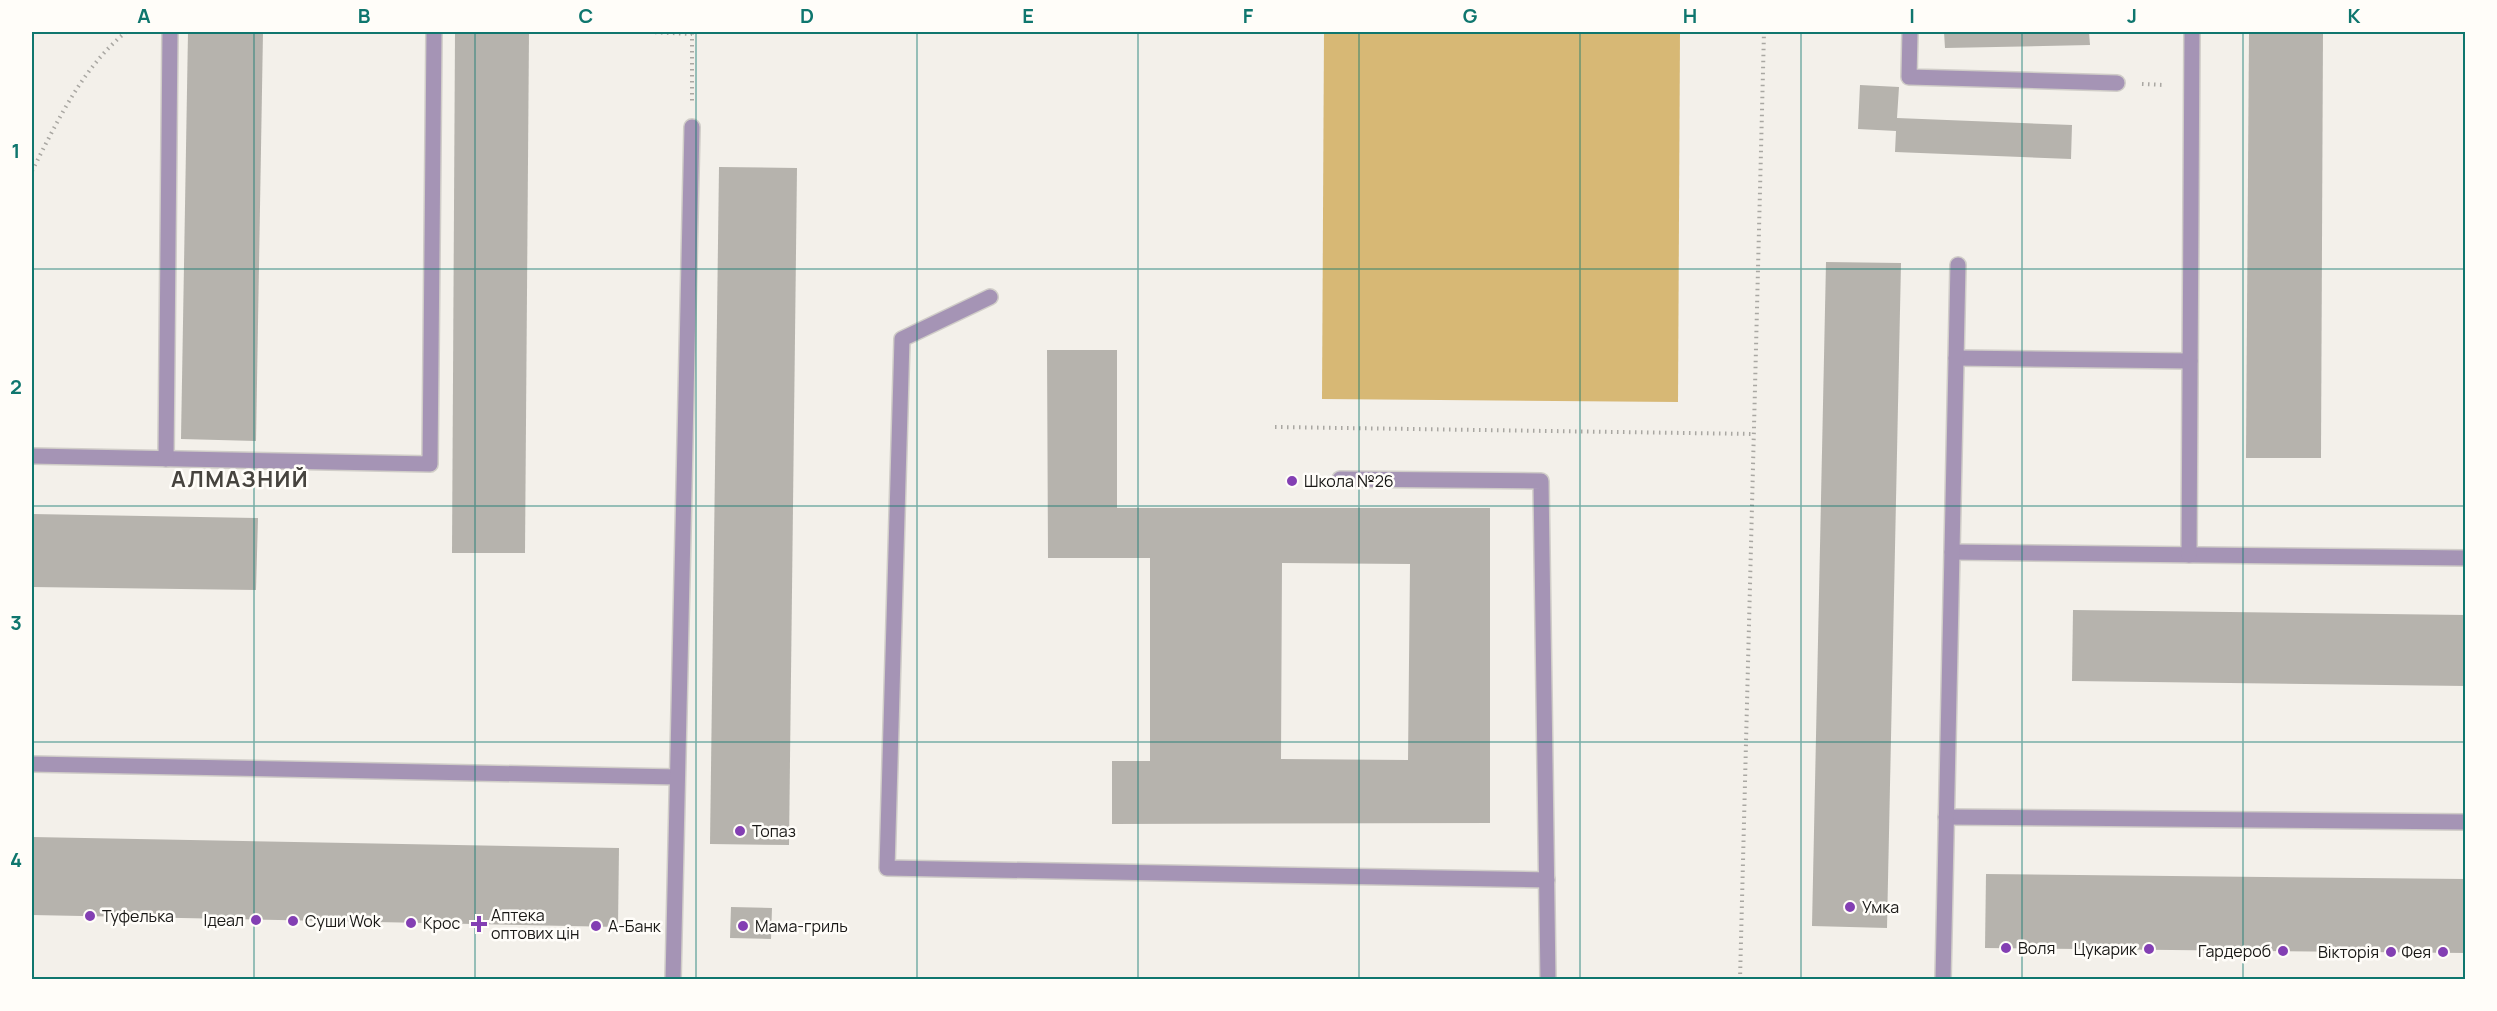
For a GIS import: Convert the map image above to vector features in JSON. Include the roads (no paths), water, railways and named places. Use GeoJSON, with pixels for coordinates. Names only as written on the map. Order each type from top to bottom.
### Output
{"type":"FeatureCollection","features":[{"type":"Feature","properties":{"kind":"lane"},"geometry":{"type":"LineString","coordinates":[[166,459],[170,32]]}},
{"type":"Feature","properties":{"kind":"lane"},"geometry":{"type":"LineString","coordinates":[[32,456],[430,464],[434,32]]}},
{"type":"Feature","properties":{"kind":"lane"},"geometry":{"type":"LineString","coordinates":[[1910,32],[1909,77],[2117,83]]}},
{"type":"Feature","properties":{"kind":"lane"},"geometry":{"type":"LineString","coordinates":[[2188,555],[2192,32]]}},
{"type":"Feature","properties":{"kind":"lane"},"geometry":{"type":"LineString","coordinates":[[673,980],[692,127]]}},
{"type":"Feature","properties":{"kind":"lane"},"geometry":{"type":"LineString","coordinates":[[1943,980],[1958,265]]}},
{"type":"Feature","properties":{"kind":"lane"},"geometry":{"type":"LineString","coordinates":[[990,297],[902,339],[887,868],[1547,880]]}},
{"type":"Feature","properties":{"kind":"lane"},"geometry":{"type":"LineString","coordinates":[[1956,358],[2190,361]]}},
{"type":"Feature","properties":{"kind":"lane"},"geometry":{"type":"LineString","coordinates":[[1340,479],[1541,481],[1548,980]]}},
{"type":"Feature","properties":{"kind":"lane"},"geometry":{"type":"LineString","coordinates":[[1952,552],[2466,558]]}},
{"type":"Feature","properties":{"kind":"lane"},"geometry":{"type":"LineString","coordinates":[[32,764],[677,777]]}},
{"type":"Feature","properties":{"kind":"lane"},"geometry":{"type":"LineString","coordinates":[[1946,817],[2466,822]]}},
{"type":"Feature","properties":{"kind":"place","name":"Школа №26"},"geometry":{"type":"Point","coordinates":[1292,481]}},
{"type":"Feature","properties":{"kind":"place","name":"Топаз"},"geometry":{"type":"Point","coordinates":[740,831]}},
{"type":"Feature","properties":{"kind":"place","name":"Умка"},"geometry":{"type":"Point","coordinates":[1850,907]}},
{"type":"Feature","properties":{"kind":"place","name":"Туфелька"},"geometry":{"type":"Point","coordinates":[90,916]}},
{"type":"Feature","properties":{"kind":"place","name":"Ідеал"},"geometry":{"type":"Point","coordinates":[256,920]}},
{"type":"Feature","properties":{"kind":"place","name":"Суши Wok"},"geometry":{"type":"Point","coordinates":[293,921]}},
{"type":"Feature","properties":{"kind":"place","name":"Крос"},"geometry":{"type":"Point","coordinates":[411,923]}},
{"type":"Feature","properties":{"kind":"place","name":"Аптека оптових цін"},"geometry":{"type":"Point","coordinates":[479,924]}},
{"type":"Feature","properties":{"kind":"place","name":"А-Банк"},"geometry":{"type":"Point","coordinates":[596,926]}},
{"type":"Feature","properties":{"kind":"place","name":"Мама-гриль"},"geometry":{"type":"Point","coordinates":[743,926]}},
{"type":"Feature","properties":{"kind":"place","name":"Воля"},"geometry":{"type":"Point","coordinates":[2006,948]}},
{"type":"Feature","properties":{"kind":"place","name":"Цукарик"},"geometry":{"type":"Point","coordinates":[2149,949]}},
{"type":"Feature","properties":{"kind":"place","name":"Гардероб"},"geometry":{"type":"Point","coordinates":[2283,951]}},
{"type":"Feature","properties":{"kind":"place","name":"Вікторія"},"geometry":{"type":"Point","coordinates":[2391,952]}},
{"type":"Feature","properties":{"kind":"place","name":"Фея"},"geometry":{"type":"Point","coordinates":[2443,952]}},
{"type":"Feature","properties":{"kind":"district","name":"АЛМАЗНИЙ"},"geometry":{"type":"Point","coordinates":[240,479]}}]}
